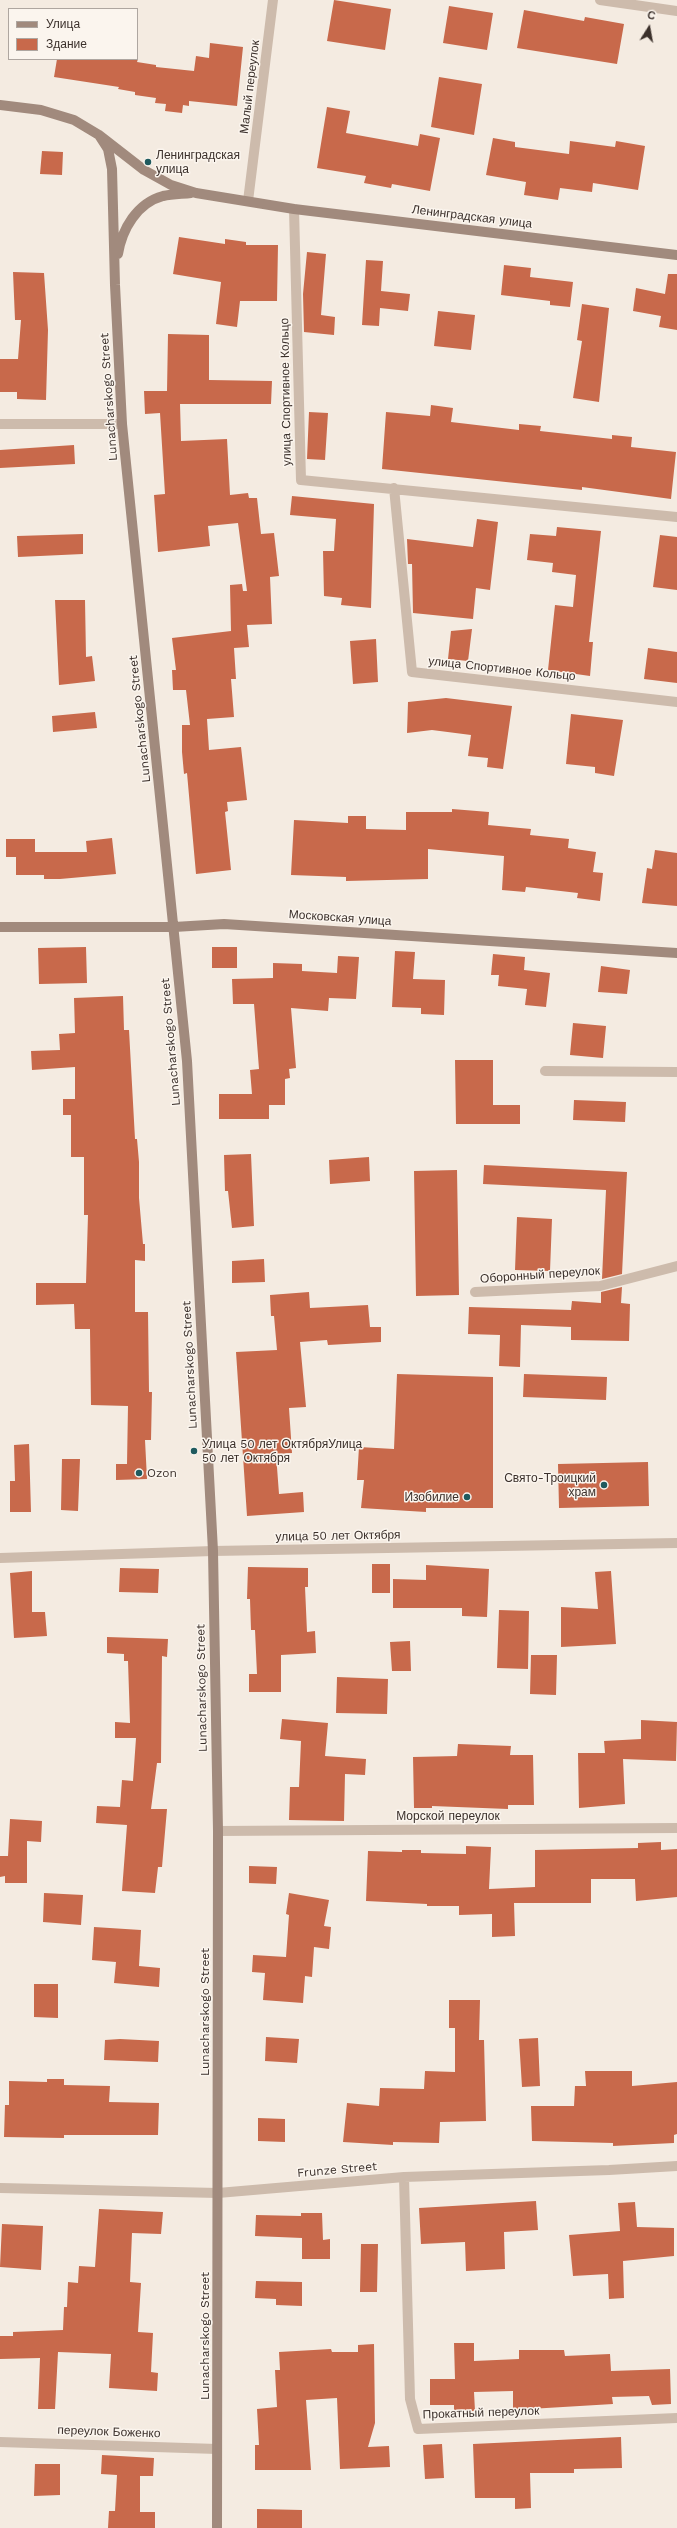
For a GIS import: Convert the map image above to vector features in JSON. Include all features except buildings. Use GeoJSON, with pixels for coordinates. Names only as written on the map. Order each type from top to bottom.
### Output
{"type":"FeatureCollection","features":[{"type":"Feature","properties":{"kind":"street","name":"Малый переулок"},"geometry":{"type":"LineString","coordinates":[[248,201],[273,0]]}},
{"type":"Feature","properties":{"kind":"street"},"geometry":{"type":"LineString","coordinates":[[600,0],[677,11]]}},
{"type":"Feature","properties":{"kind":"street","name":"Ленинградская улица"},"geometry":{"type":"LineString","coordinates":[[0,105],[41,110],[68,118],[98,135],[144,170],[171,185],[196,193],[294,209],[677,255]]}},
{"type":"Feature","properties":{"kind":"street"},"geometry":{"type":"LineString","coordinates":[[98,135],[108,149],[112,169],[114,276]]}},
{"type":"Feature","properties":{"kind":"street"},"geometry":{"type":"LineString","coordinates":[[114,276],[119,246],[129,222],[140,208],[162,196],[196,193]]}},
{"type":"Feature","properties":{"kind":"street","name":"улица Спортивное Кольцо"},"geometry":{"type":"LineString","coordinates":[[294,209],[301,480],[677,517]]}},
{"type":"Feature","properties":{"kind":"street","name":"Lunacharskogo Street"},"geometry":{"type":"LineString","coordinates":[[114,276],[122,424],[187,1061],[213,1551],[218,1831],[217,2528]]}},
{"type":"Feature","properties":{"kind":"street"},"geometry":{"type":"LineString","coordinates":[[0,424],[122,424]]}},
{"type":"Feature","properties":{"kind":"street","name":"улица Спортивное Кольцо"},"geometry":{"type":"LineString","coordinates":[[394,488],[412,672],[677,702]]}},
{"type":"Feature","properties":{"kind":"street","name":"Московская улица"},"geometry":{"type":"LineString","coordinates":[[0,927],[174,927],[224,924],[677,953]]}},
{"type":"Feature","properties":{"kind":"street"},"geometry":{"type":"LineString","coordinates":[[545,1070],[677,1072]]}},
{"type":"Feature","properties":{"kind":"street","name":"Оборонный переулок"},"geometry":{"type":"LineString","coordinates":[[475,1292],[600,1286],[677,1266]]}},
{"type":"Feature","properties":{"kind":"street","name":"улица 50 лет Октября"},"geometry":{"type":"LineString","coordinates":[[0,1558],[213,1551],[677,1543]]}},
{"type":"Feature","properties":{"kind":"street","name":"Морской переулок"},"geometry":{"type":"LineString","coordinates":[[218,1831],[677,1828]]}},
{"type":"Feature","properties":{"kind":"street","name":"Frunze Street"},"geometry":{"type":"LineString","coordinates":[[0,2188],[218,2193],[404,2177],[609,2170],[677,2166]]}},
{"type":"Feature","properties":{"kind":"street","name":"Прокатный переулок"},"geometry":{"type":"LineString","coordinates":[[404,2177],[410,2399],[418,2429],[677,2418]]}},
{"type":"Feature","properties":{"kind":"street","name":"переулок Боженко"},"geometry":{"type":"LineString","coordinates":[[0,2442],[218,2449]]}},
{"type":"Feature","properties":{"kind":"place","name":"Ленинградская улица"},"geometry":{"type":"Point","coordinates":[148,162]}},
{"type":"Feature","properties":{"kind":"place","name":"Улица 50 лет ОктябряУлица 50 лет Октября"},"geometry":{"type":"Point","coordinates":[194,1451]}},
{"type":"Feature","properties":{"kind":"place","name":"Ozon"},"geometry":{"type":"Point","coordinates":[139,1473]}},
{"type":"Feature","properties":{"kind":"place","name":"Свято-Троицкий храм"},"geometry":{"type":"Point","coordinates":[604,1485]}},
{"type":"Feature","properties":{"kind":"place","name":"Изобилие"},"geometry":{"type":"Point","coordinates":[467,1497]}}]}
